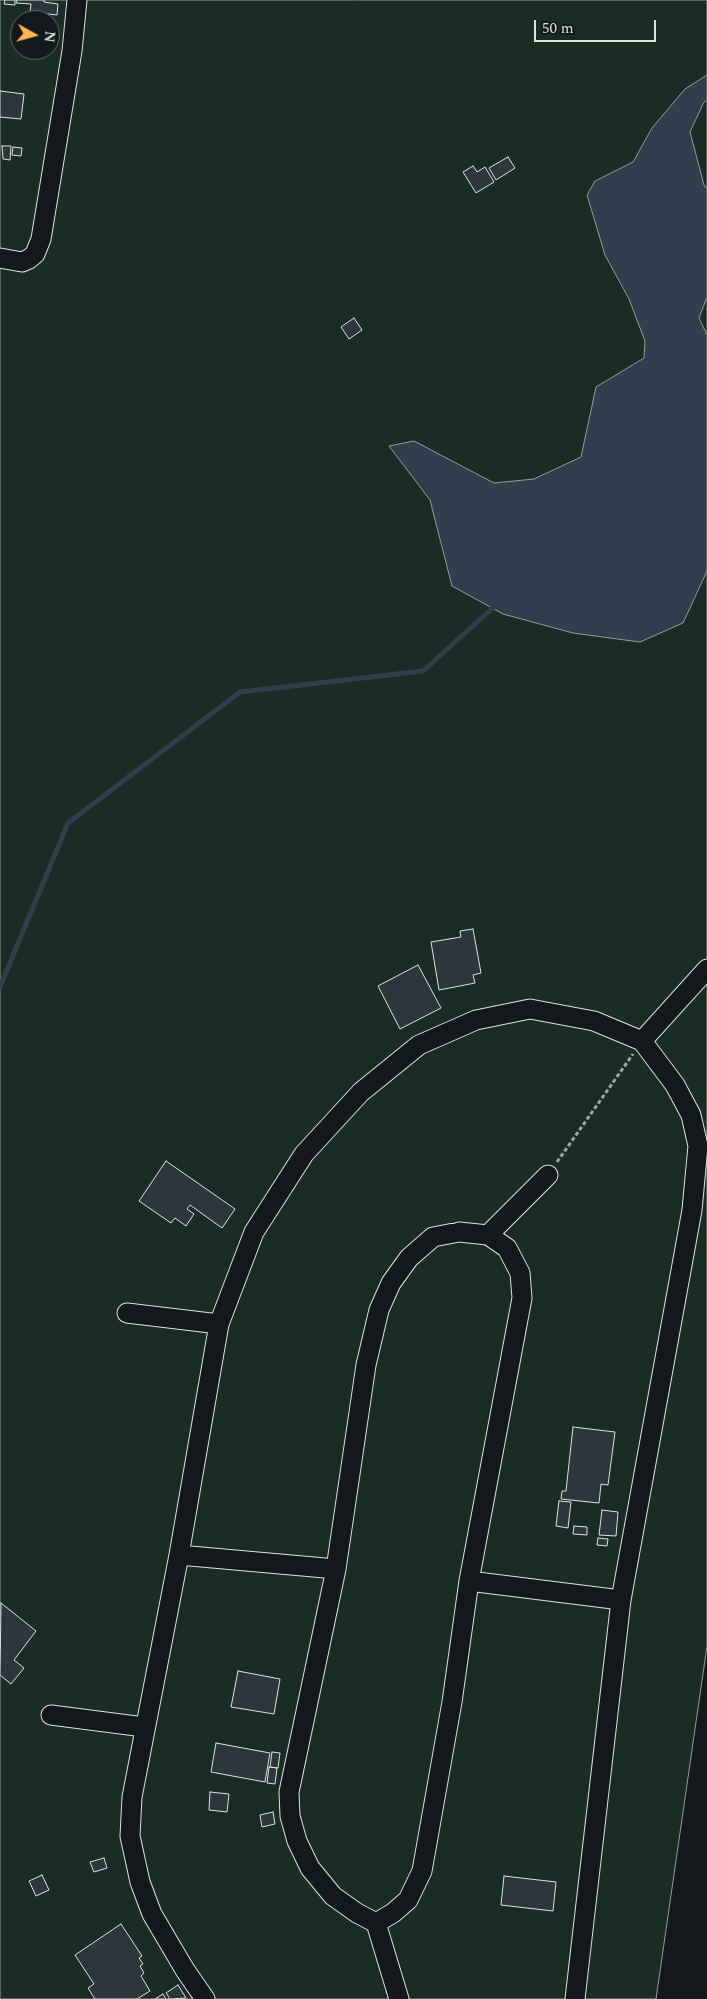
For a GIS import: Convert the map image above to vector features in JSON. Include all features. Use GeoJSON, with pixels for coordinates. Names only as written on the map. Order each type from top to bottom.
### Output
{"type":"FeatureCollection","features":[{"type":"Feature","properties":{"kind":"street"},"geometry":{"type":"LineString","coordinates":[[0,258],[22,262],[29,259],[35,254],[41,239],[72,52],[77,0]]}},
{"type":"Feature","properties":{"kind":"street"},"geometry":{"type":"LineString","coordinates":[[642,1042],[707,969]]}},
{"type":"Feature","properties":{"kind":"street"},"geometry":{"type":"LineString","coordinates":[[205,1999],[184,1970],[152,1914],[140,1882],[130,1836],[132,1797],[144,1727],[179,1555],[219,1324],[254,1232],[304,1154],[361,1092],[419,1045],[476,1020],[530,1010],[594,1021],[642,1042],[675,1085],[691,1115],[698,1146],[692,1210],[621,1600],[575,1999]]}},
{"type":"Feature","properties":{"kind":"street"},"geometry":{"type":"LineString","coordinates":[[488,1235],[548,1175]]}},
{"type":"Feature","properties":{"kind":"street"},"geometry":{"type":"LineString","coordinates":[[376,1923],[393,1913],[408,1900],[422,1871],[452,1702],[469,1582],[522,1298],[520,1272],[507,1248],[488,1235],[460,1232],[433,1237],[408,1258],[391,1283],[379,1310],[366,1365],[336,1569],[288,1792],[290,1816],[297,1841],[310,1868],[333,1896],[357,1913],[376,1923],[399,1999]]}},
{"type":"Feature","properties":{"kind":"street"},"geometry":{"type":"LineString","coordinates":[[127,1313],[219,1324]]}},
{"type":"Feature","properties":{"kind":"street"},"geometry":{"type":"LineString","coordinates":[[179,1555],[336,1569]]}},
{"type":"Feature","properties":{"kind":"street"},"geometry":{"type":"LineString","coordinates":[[469,1582],[621,1600]]}},
{"type":"Feature","properties":{"kind":"street"},"geometry":{"type":"LineString","coordinates":[[51,1715],[144,1727]]}},
{"type":"Feature","properties":{"kind":"path"},"geometry":{"type":"LineString","coordinates":[[548,1175],[642,1042]]}},
{"type":"Feature","properties":{"kind":"green space"},"geometry":{"type":"Polygon","coordinates":[[[0,0],[707,0],[707,1646],[656,1999],[0,1999],[0,0]]]}},
{"type":"Feature","properties":{"kind":"water"},"geometry":{"type":"Polygon","coordinates":[[[707,75],[707,99],[690,132],[704,185],[707,189],[707,297],[699,318],[707,335],[707,571],[683,623],[640,642],[573,633],[503,614],[452,586],[430,500],[389,446],[414,441],[494,483],[534,479],[581,457],[596,387],[644,358],[645,341],[629,299],[605,255],[587,195],[595,181],[633,162],[652,128],[685,89],[707,75]]]}},
{"type":"Feature","properties":{"kind":"building"},"geometry":{"type":"Polygon","coordinates":[[[5,0],[15,0],[15,5],[4,4],[5,0]]]}},
{"type":"Feature","properties":{"kind":"building"},"geometry":{"type":"Polygon","coordinates":[[[17,0],[44,0],[44,2],[58,4],[57,10],[30,10],[31,4],[16,3],[17,0]]]}},
{"type":"Feature","properties":{"kind":"building"},"geometry":{"type":"Polygon","coordinates":[[[0,91],[24,94],[21,119],[0,117],[0,91]]]}},
{"type":"Feature","properties":{"kind":"building"},"geometry":{"type":"Polygon","coordinates":[[[2,146],[11,146],[10,160],[3,159],[2,146]]]}},
{"type":"Feature","properties":{"kind":"building"},"geometry":{"type":"Polygon","coordinates":[[[13,147],[22,148],[21,156],[12,155],[13,147]]]}},
{"type":"Feature","properties":{"kind":"building"},"geometry":{"type":"Polygon","coordinates":[[[508,157],[515,168],[496,180],[489,168],[508,157]]]}},
{"type":"Feature","properties":{"kind":"building"},"geometry":{"type":"Polygon","coordinates":[[[473,166],[477,172],[485,167],[494,182],[476,193],[463,172],[473,166]]]}},
{"type":"Feature","properties":{"kind":"building"},"geometry":{"type":"Polygon","coordinates":[[[354,318],[362,330],[349,339],[341,327],[354,318]]]}},
{"type":"Feature","properties":{"kind":"building"},"geometry":{"type":"Polygon","coordinates":[[[473,929],[481,973],[473,975],[475,983],[439,990],[431,942],[461,937],[460,931],[473,929]]]}},
{"type":"Feature","properties":{"kind":"building"},"geometry":{"type":"Polygon","coordinates":[[[418,965],[441,1008],[400,1029],[378,986],[418,965]]]}},
{"type":"Feature","properties":{"kind":"building"},"geometry":{"type":"Polygon","coordinates":[[[166,1161],[235,1209],[222,1228],[190,1205],[187,1209],[194,1214],[186,1226],[175,1218],[171,1223],[139,1201],[166,1161]]]}},
{"type":"Feature","properties":{"kind":"building"},"geometry":{"type":"Polygon","coordinates":[[[573,1427],[615,1432],[608,1485],[601,1484],[599,1503],[561,1499],[562,1491],[566,1491],[573,1427]]]}},
{"type":"Feature","properties":{"kind":"building"},"geometry":{"type":"Polygon","coordinates":[[[559,1501],[571,1502],[568,1528],[556,1526],[559,1501]]]}},
{"type":"Feature","properties":{"kind":"building"},"geometry":{"type":"Polygon","coordinates":[[[602,1510],[618,1512],[616,1536],[599,1535],[602,1510]]]}},
{"type":"Feature","properties":{"kind":"building"},"geometry":{"type":"Polygon","coordinates":[[[574,1526],[587,1527],[587,1535],[573,1534],[574,1526]]]}},
{"type":"Feature","properties":{"kind":"building"},"geometry":{"type":"Polygon","coordinates":[[[598,1538],[608,1539],[607,1546],[597,1545],[598,1538]]]}},
{"type":"Feature","properties":{"kind":"building"},"geometry":{"type":"Polygon","coordinates":[[[1,1603],[36,1631],[14,1660],[24,1668],[11,1684],[0,1675],[1,1603]]]}},
{"type":"Feature","properties":{"kind":"building"},"geometry":{"type":"Polygon","coordinates":[[[238,1671],[280,1679],[274,1714],[231,1707],[238,1671]]]}},
{"type":"Feature","properties":{"kind":"building"},"geometry":{"type":"Polygon","coordinates":[[[216,1743],[270,1753],[265,1782],[211,1772],[216,1743]]]}},
{"type":"Feature","properties":{"kind":"building"},"geometry":{"type":"Polygon","coordinates":[[[272,1752],[280,1753],[278,1768],[270,1767],[272,1752]]]}},
{"type":"Feature","properties":{"kind":"building"},"geometry":{"type":"Polygon","coordinates":[[[269,1767],[277,1768],[275,1784],[267,1783],[269,1767]]]}},
{"type":"Feature","properties":{"kind":"building"},"geometry":{"type":"Polygon","coordinates":[[[210,1792],[229,1794],[227,1812],[209,1810],[210,1792]]]}},
{"type":"Feature","properties":{"kind":"building"},"geometry":{"type":"Polygon","coordinates":[[[273,1812],[275,1824],[262,1827],[260,1815],[273,1812]]]}},
{"type":"Feature","properties":{"kind":"building"},"geometry":{"type":"Polygon","coordinates":[[[104,1858],[107,1868],[94,1872],[90,1862],[104,1858]]]}},
{"type":"Feature","properties":{"kind":"building"},"geometry":{"type":"Polygon","coordinates":[[[42,1875],[49,1890],[36,1896],[29,1881],[42,1875]]]}},
{"type":"Feature","properties":{"kind":"building"},"geometry":{"type":"Polygon","coordinates":[[[504,1876],[556,1882],[553,1911],[501,1905],[504,1876]]]}},
{"type":"Feature","properties":{"kind":"building"},"geometry":{"type":"Polygon","coordinates":[[[121,1924],[142,1956],[139,1958],[143,1964],[140,1966],[144,1973],[141,1976],[150,1991],[137,1999],[95,1999],[88,1988],[94,1984],[75,1955],[121,1924]]]}},
{"type":"Feature","properties":{"kind":"building"},"geometry":{"type":"Polygon","coordinates":[[[178,1985],[186,1998],[170,1999],[166,1993],[178,1985]]]}},
{"type":"Feature","properties":{"kind":"building"},"geometry":{"type":"Polygon","coordinates":[[[163,1994],[166,1999],[155,1999],[163,1994]]]}},
{"type":"Feature","properties":{"kind":"waterway"},"geometry":{"type":"LineString","coordinates":[[0,987],[68,823],[240,692],[423,671],[496,605]]}}]}
